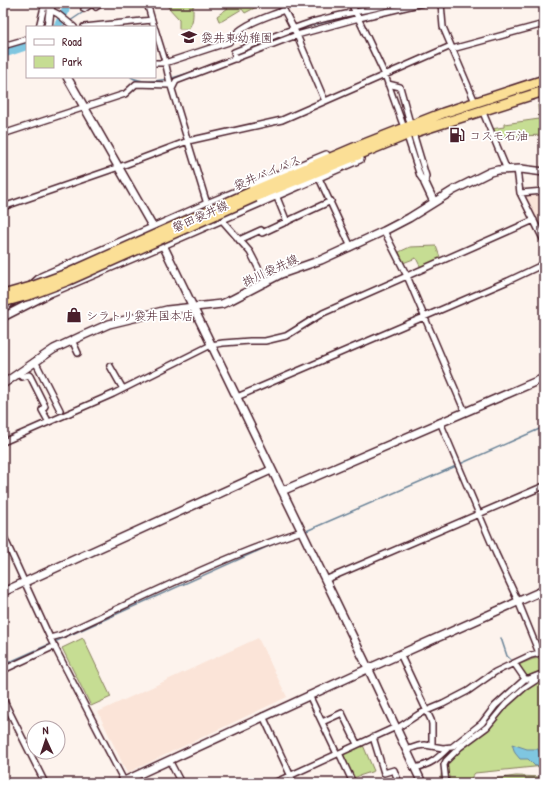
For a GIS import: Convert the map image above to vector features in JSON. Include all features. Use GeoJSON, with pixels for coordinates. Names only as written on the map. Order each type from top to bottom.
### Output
{"type":"FeatureCollection","features":[{"type":"Feature","properties":{"kind":"highway","name":"袋井バイパス"},"geometry":{"type":"LineString","coordinates":[[3,302],[32,294],[69,280],[354,148],[444,113],[544,80]]}},
{"type":"Feature","properties":{"kind":"highway","name":"袋井バイパス"},"geometry":{"type":"LineString","coordinates":[[3,295],[67,274],[253,194],[409,134],[544,90]]}},
{"type":"Feature","properties":{"kind":"street"},"geometry":{"type":"LineString","coordinates":[[84,9],[102,3]]}},
{"type":"Feature","properties":{"kind":"street"},"geometry":{"type":"LineString","coordinates":[[147,3],[154,26]]}},
{"type":"Feature","properties":{"kind":"street"},"geometry":{"type":"LineString","coordinates":[[351,3],[385,75],[403,125]]}},
{"type":"Feature","properties":{"kind":"street"},"geometry":{"type":"LineString","coordinates":[[357,14],[387,4],[397,3]]}},
{"type":"Feature","properties":{"kind":"street"},"geometry":{"type":"LineString","coordinates":[[3,134],[125,94],[136,84],[170,86],[176,81],[295,32],[313,22],[423,3]]}},
{"type":"Feature","properties":{"kind":"street"},"geometry":{"type":"LineString","coordinates":[[441,3],[443,27],[475,102]]}},
{"type":"Feature","properties":{"kind":"street"},"geometry":{"type":"LineString","coordinates":[[39,26],[44,7],[50,7],[73,26]]}},
{"type":"Feature","properties":{"kind":"street"},"geometry":{"type":"LineString","coordinates":[[48,26],[50,7]]}},
{"type":"Feature","properties":{"kind":"street"},"geometry":{"type":"LineString","coordinates":[[156,63],[165,63],[229,42],[234,35],[251,24],[284,10],[326,101]]}},
{"type":"Feature","properties":{"kind":"street"},"geometry":{"type":"LineString","coordinates":[[94,26],[152,20]]}},
{"type":"Feature","properties":{"kind":"street"},"geometry":{"type":"LineString","coordinates":[[3,207],[119,167],[188,141],[282,120],[385,75],[452,48],[544,24]]}},
{"type":"Feature","properties":{"kind":"street"},"geometry":{"type":"LineString","coordinates":[[156,32],[170,86],[207,204]]}},
{"type":"Feature","properties":{"kind":"street"},"geometry":{"type":"LineString","coordinates":[[3,46],[26,39]]}},
{"type":"Feature","properties":{"kind":"street"},"geometry":{"type":"LineString","coordinates":[[68,78],[155,228],[368,668],[415,768],[420,782]]}},
{"type":"Feature","properties":{"kind":"street"},"geometry":{"type":"LineString","coordinates":[[388,84],[400,87],[410,123]]}},
{"type":"Feature","properties":{"kind":"street"},"geometry":{"type":"LineString","coordinates":[[482,110],[507,170]]}},
{"type":"Feature","properties":{"kind":"street","name":"磐田袋井線"},"geometry":{"type":"LineString","coordinates":[[3,309],[41,278],[207,204],[403,125],[444,113]]}},
{"type":"Feature","properties":{"kind":"street","name":"磐田袋井線"},"geometry":{"type":"LineString","coordinates":[[3,317],[50,293],[163,245],[318,176],[411,137],[441,127],[452,120]]}},
{"type":"Feature","properties":{"kind":"street"},"geometry":{"type":"LineString","coordinates":[[411,137],[426,176],[425,183],[434,202]]}},
{"type":"Feature","properties":{"kind":"street"},"geometry":{"type":"LineString","coordinates":[[518,169],[520,193],[544,241]]}},
{"type":"Feature","properties":{"kind":"street","name":"掛川袋井線"},"geometry":{"type":"LineString","coordinates":[[3,384],[54,349],[109,324],[167,310],[226,302],[266,283],[281,274],[321,260],[351,247],[409,218],[454,190],[490,172],[518,169],[544,172]]}},
{"type":"Feature","properties":{"kind":"street"},"geometry":{"type":"LineString","coordinates":[[318,176],[331,201],[351,247]]}},
{"type":"Feature","properties":{"kind":"street"},"geometry":{"type":"LineString","coordinates":[[520,193],[544,191]]}},
{"type":"Feature","properties":{"kind":"street"},"geometry":{"type":"LineString","coordinates":[[276,195],[287,222]]}},
{"type":"Feature","properties":{"kind":"street"},"geometry":{"type":"LineString","coordinates":[[239,240],[261,230],[262,233],[331,201]]}},
{"type":"Feature","properties":{"kind":"street"},"geometry":{"type":"LineString","coordinates":[[221,219],[250,252],[266,283]]}},
{"type":"Feature","properties":{"kind":"street"},"geometry":{"type":"LineString","coordinates":[[3,442],[123,389],[211,345],[223,342],[265,341],[286,336],[323,312],[534,220]]}},
{"type":"Feature","properties":{"kind":"street"},"geometry":{"type":"LineString","coordinates":[[384,230],[407,276],[465,412]]}},
{"type":"Feature","properties":{"kind":"street"},"geometry":{"type":"LineString","coordinates":[[237,397],[425,317],[544,264]]}},
{"type":"Feature","properties":{"kind":"street"},"geometry":{"type":"LineString","coordinates":[[72,340],[78,353]]}},
{"type":"Feature","properties":{"kind":"street"},"geometry":{"type":"LineString","coordinates":[[36,361],[60,410]]}},
{"type":"Feature","properties":{"kind":"street"},"geometry":{"type":"LineString","coordinates":[[110,366],[123,389]]}},
{"type":"Feature","properties":{"kind":"street"},"geometry":{"type":"LineString","coordinates":[[19,373],[22,377],[30,376],[45,406],[42,410],[47,419]]}},
{"type":"Feature","properties":{"kind":"street"},"geometry":{"type":"LineString","coordinates":[[282,491],[544,378]]}},
{"type":"Feature","properties":{"kind":"street"},"geometry":{"type":"LineString","coordinates":[[274,783],[356,744],[396,728],[426,711],[468,691],[484,679],[514,663],[531,655],[541,653],[496,554],[480,513],[440,422]]}},
{"type":"Feature","properties":{"kind":"street"},"geometry":{"type":"LineString","coordinates":[[3,592],[271,470]]}},
{"type":"Feature","properties":{"kind":"street"},"geometry":{"type":"LineString","coordinates":[[325,580],[544,486]]}},
{"type":"Feature","properties":{"kind":"street"},"geometry":{"type":"LineString","coordinates":[[51,639],[230,558],[272,541],[303,534]]}},
{"type":"Feature","properties":{"kind":"street"},"geometry":{"type":"LineString","coordinates":[[3,535],[54,646],[122,782],[368,668],[544,590]]}},
{"type":"Feature","properties":{"kind":"street"},"geometry":{"type":"LineString","coordinates":[[3,670],[54,646]]}},
{"type":"Feature","properties":{"kind":"street"},"geometry":{"type":"LineString","coordinates":[[400,654],[432,724],[432,746]]}},
{"type":"Feature","properties":{"kind":"street"},"geometry":{"type":"LineString","coordinates":[[514,663],[525,680]]}},
{"type":"Feature","properties":{"kind":"street"},"geometry":{"type":"LineString","coordinates":[[415,768],[429,765],[435,761],[448,748],[452,747],[482,723],[495,706],[525,680],[544,674]]}},
{"type":"Feature","properties":{"kind":"street"},"geometry":{"type":"LineString","coordinates":[[444,770],[446,761],[451,755],[487,727],[506,704],[524,688],[544,674]]}},
{"type":"Feature","properties":{"kind":"street"},"geometry":{"type":"LineString","coordinates":[[309,695],[353,783]]}},
{"type":"Feature","properties":{"kind":"street"},"geometry":{"type":"LineString","coordinates":[[3,699],[45,783]]}},
{"type":"Feature","properties":{"kind":"street"},"geometry":{"type":"LineString","coordinates":[[322,722],[342,713],[356,744]]}},
{"type":"Feature","properties":{"kind":"street"},"geometry":{"type":"LineString","coordinates":[[263,716],[294,783]]}},
{"type":"Feature","properties":{"kind":"street"},"geometry":{"type":"LineString","coordinates":[[373,737],[384,773],[394,770],[399,783]]}},
{"type":"Feature","properties":{"kind":"street"},"geometry":{"type":"LineString","coordinates":[[406,750],[418,746],[448,748]]}},
{"type":"Feature","properties":{"kind":"street"},"geometry":{"type":"LineString","coordinates":[[446,783],[442,758],[448,748]]}},
{"type":"Feature","properties":{"kind":"street"},"geometry":{"type":"LineString","coordinates":[[169,760],[181,783]]}},
{"type":"Feature","properties":{"kind":"shaded area"},"geometry":{"type":"Polygon","coordinates":[[[544,191],[544,239],[521,193],[544,191]]]}},
{"type":"Feature","properties":{"kind":"shaded area"},"geometry":{"type":"Polygon","coordinates":[[[258,638],[287,697],[127,773],[98,712],[258,638]]]}},
{"type":"Feature","properties":{"kind":"green space"},"geometry":{"type":"Polygon","coordinates":[[[169,3],[197,3],[193,6],[192,21],[188,29],[179,29],[179,19],[167,6],[169,3]]]}},
{"type":"Feature","properties":{"kind":"green space"},"geometry":{"type":"Polygon","coordinates":[[[217,3],[264,3],[245,13],[242,9],[222,21],[219,21],[217,16],[228,8],[220,6],[217,3]]]}},
{"type":"Feature","properties":{"kind":"green space"},"geometry":{"type":"Polygon","coordinates":[[[544,104],[544,135],[495,137],[491,129],[504,127],[504,124],[539,119],[538,105],[544,104]]]}},
{"type":"Feature","properties":{"kind":"green space"},"geometry":{"type":"Polygon","coordinates":[[[436,246],[441,260],[421,268],[416,258],[403,263],[399,252],[410,247],[436,246]]]}},
{"type":"Feature","properties":{"kind":"green space"},"geometry":{"type":"Polygon","coordinates":[[[83,638],[111,697],[91,706],[62,648],[83,638]]]}},
{"type":"Feature","properties":{"kind":"green space"},"geometry":{"type":"Polygon","coordinates":[[[541,658],[544,671],[539,674],[544,673],[544,766],[475,773],[467,783],[440,783],[444,754],[525,679],[518,665],[533,659],[541,658]]]}},
{"type":"Feature","properties":{"kind":"green space"},"geometry":{"type":"Polygon","coordinates":[[[363,745],[374,771],[353,778],[342,753],[363,745]]]}},
{"type":"Feature","properties":{"kind":"green space"},"geometry":{"type":"Polygon","coordinates":[[[516,776],[544,777],[544,783],[475,783],[479,781],[516,776]]]}},
{"type":"Feature","properties":{"kind":"water"},"geometry":{"type":"Polygon","coordinates":[[[512,744],[527,749],[538,749],[540,755],[540,765],[535,766],[528,759],[520,759],[515,753],[512,744]]]}},
{"type":"Feature","properties":{"kind":"waterway"},"geometry":{"type":"LineString","coordinates":[[58,26],[65,12],[67,3]]}},
{"type":"Feature","properties":{"kind":"waterway"},"geometry":{"type":"LineString","coordinates":[[398,5],[405,3]]}},
{"type":"Feature","properties":{"kind":"waterway"},"geometry":{"type":"LineString","coordinates":[[70,21],[85,11]]}},
{"type":"Feature","properties":{"kind":"waterway"},"geometry":{"type":"LineString","coordinates":[[359,14],[372,11]]}},
{"type":"Feature","properties":{"kind":"waterway"},"geometry":{"type":"LineString","coordinates":[[297,31],[309,26],[355,15]]}},
{"type":"Feature","properties":{"kind":"waterway"},"geometry":{"type":"LineString","coordinates":[[63,26],[67,23]]}},
{"type":"Feature","properties":{"kind":"waterway"},"geometry":{"type":"LineString","coordinates":[[241,53],[293,32]]}},
{"type":"Feature","properties":{"kind":"waterway"},"geometry":{"type":"LineString","coordinates":[[3,54],[26,46]]}},
{"type":"Feature","properties":{"kind":"waterway"},"geometry":{"type":"LineString","coordinates":[[133,78],[140,81],[165,80],[227,59]]}},
{"type":"Feature","properties":{"kind":"waterway"},"geometry":{"type":"LineString","coordinates":[[460,464],[544,427]]}},
{"type":"Feature","properties":{"kind":"waterway"},"geometry":{"type":"LineString","coordinates":[[304,532],[456,466]]}},
{"type":"Feature","properties":{"kind":"waterway"},"geometry":{"type":"LineString","coordinates":[[3,665],[280,541]]}},
{"type":"Feature","properties":{"kind":"waterway"},"geometry":{"type":"LineString","coordinates":[[501,638],[507,656],[513,662]]}},
{"type":"Feature","properties":{"kind":"waterway"},"geometry":{"type":"LineString","coordinates":[[534,657],[544,655]]}},
{"type":"Feature","properties":{"kind":"place","name":"袋井東幼稚園"},"geometry":{"type":"Point","coordinates":[189,37]}},
{"type":"Feature","properties":{"kind":"place","name":"コスモ石油"},"geometry":{"type":"Point","coordinates":[457,135]}},
{"type":"Feature","properties":{"kind":"place","name":"シラトリ袋井国本店"},"geometry":{"type":"Point","coordinates":[74,315]}}]}
